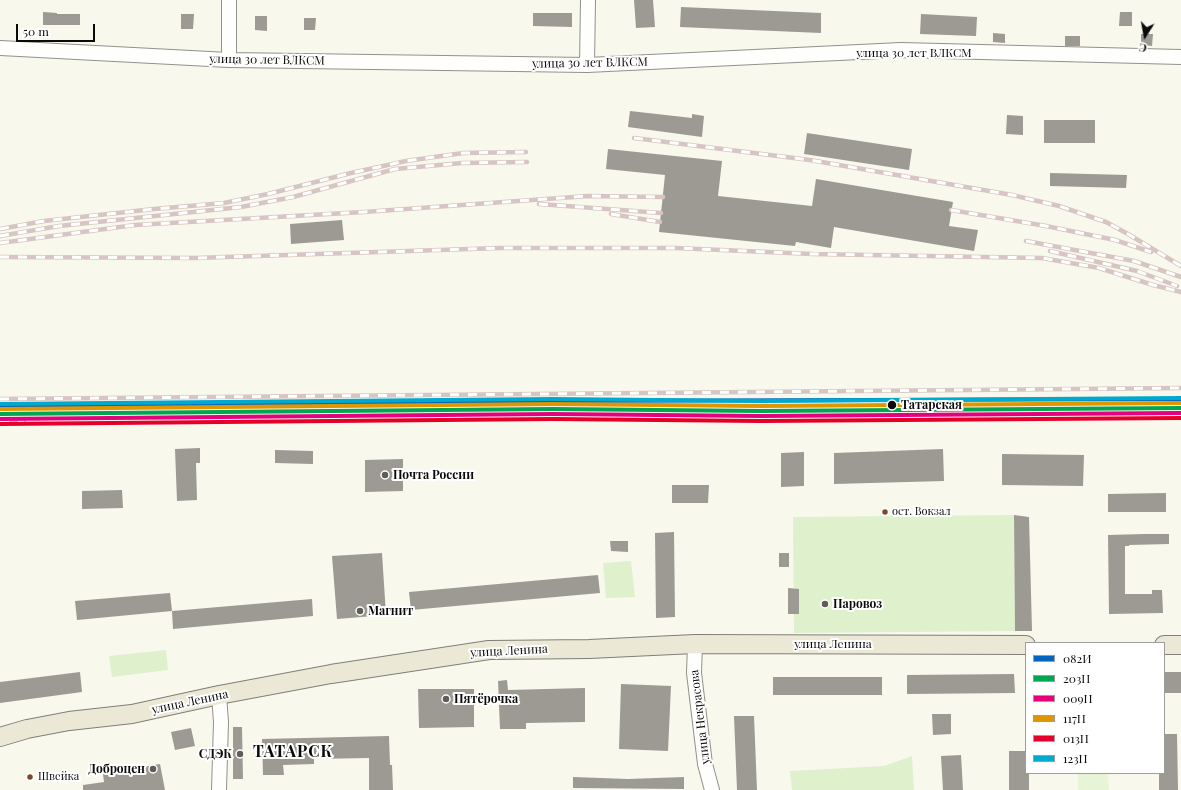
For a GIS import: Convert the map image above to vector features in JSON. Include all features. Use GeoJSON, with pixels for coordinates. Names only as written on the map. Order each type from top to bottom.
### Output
{"type":"FeatureCollection","features":[{"type":"Feature","properties":{"kind":"main road","name":"улица Ленина"},"geometry":{"type":"LineString","coordinates":[[0,737],[27,729],[69,721],[132,714],[219,695],[331,674],[489,650],[589,649],[695,644],[1025,645]]}},
{"type":"Feature","properties":{"kind":"main road"},"geometry":{"type":"LineString","coordinates":[[1165,645],[1181,645]]}},
{"type":"Feature","properties":{"kind":"street"},"geometry":{"type":"LineString","coordinates":[[229,0],[229,60]]}},
{"type":"Feature","properties":{"kind":"street"},"geometry":{"type":"LineString","coordinates":[[587,65],[588,0]]}},
{"type":"Feature","properties":{"kind":"street","name":"улица 30 лет ВЛКСМ"},"geometry":{"type":"LineString","coordinates":[[0,48],[229,60],[587,65],[901,50],[1181,57]]}},
{"type":"Feature","properties":{"kind":"street","name":"улица Некрасова"},"geometry":{"type":"LineString","coordinates":[[695,644],[694,673],[705,764],[712,790]]}},
{"type":"Feature","properties":{"kind":"street"},"geometry":{"type":"LineString","coordinates":[[219,695],[221,722],[220,790]]}},
{"type":"Feature","properties":{"kind":"green space"},"geometry":{"type":"Polygon","coordinates":[[[1014,515],[1015,631],[794,633],[793,517],[1014,515]]]}},
{"type":"Feature","properties":{"kind":"green space"},"geometry":{"type":"Polygon","coordinates":[[[631,561],[635,597],[606,598],[603,563],[631,561]]]}},
{"type":"Feature","properties":{"kind":"green space"},"geometry":{"type":"Polygon","coordinates":[[[166,650],[168,670],[112,677],[109,656],[166,650]]]}},
{"type":"Feature","properties":{"kind":"green space"},"geometry":{"type":"Polygon","coordinates":[[[912,756],[914,790],[792,790],[790,771],[884,766],[912,756]]]}},
{"type":"Feature","properties":{"kind":"green space"},"geometry":{"type":"Polygon","coordinates":[[[1078,774],[1108,774],[1109,790],[1078,790],[1078,774]]]}},
{"type":"Feature","properties":{"kind":"building"},"geometry":{"type":"Polygon","coordinates":[[[634,0],[653,0],[655,27],[636,28],[634,0]]]}},
{"type":"Feature","properties":{"kind":"building"},"geometry":{"type":"Polygon","coordinates":[[[681,7],[821,13],[821,33],[680,27],[681,7]]]}},
{"type":"Feature","properties":{"kind":"building"},"geometry":{"type":"Polygon","coordinates":[[[43,12],[57,14],[80,14],[80,25],[43,25],[43,12]]]}},
{"type":"Feature","properties":{"kind":"building"},"geometry":{"type":"Polygon","coordinates":[[[1120,12],[1132,12],[1132,26],[1119,26],[1120,12]]]}},
{"type":"Feature","properties":{"kind":"building"},"geometry":{"type":"Polygon","coordinates":[[[533,13],[572,13],[572,27],[533,26],[533,13]]]}},
{"type":"Feature","properties":{"kind":"building"},"geometry":{"type":"Polygon","coordinates":[[[181,14],[194,14],[193,29],[181,29],[181,14]]]}},
{"type":"Feature","properties":{"kind":"building"},"geometry":{"type":"Polygon","coordinates":[[[921,14],[977,17],[976,36],[920,34],[921,14]]]}},
{"type":"Feature","properties":{"kind":"building"},"geometry":{"type":"Polygon","coordinates":[[[255,16],[267,16],[267,31],[255,30],[255,16]]]}},
{"type":"Feature","properties":{"kind":"building"},"geometry":{"type":"Polygon","coordinates":[[[304,18],[316,18],[315,30],[304,30],[304,18]]]}},
{"type":"Feature","properties":{"kind":"building"},"geometry":{"type":"Polygon","coordinates":[[[993,33],[1005,34],[1005,43],[993,42],[993,33]]]}},
{"type":"Feature","properties":{"kind":"building"},"geometry":{"type":"Polygon","coordinates":[[[1141,34],[1153,34],[1152,46],[1141,45],[1141,34]]]}},
{"type":"Feature","properties":{"kind":"building"},"geometry":{"type":"Polygon","coordinates":[[[1065,36],[1080,36],[1080,46],[1065,46],[1065,36]]]}},
{"type":"Feature","properties":{"kind":"building"},"geometry":{"type":"Polygon","coordinates":[[[630,111],[692,118],[692,114],[704,116],[702,137],[628,127],[630,111]]]}},
{"type":"Feature","properties":{"kind":"building"},"geometry":{"type":"Polygon","coordinates":[[[1007,115],[1023,116],[1023,135],[1006,134],[1007,115]]]}},
{"type":"Feature","properties":{"kind":"building"},"geometry":{"type":"Polygon","coordinates":[[[1044,120],[1095,120],[1095,143],[1044,143],[1044,120]]]}},
{"type":"Feature","properties":{"kind":"building"},"geometry":{"type":"Polygon","coordinates":[[[807,133],[912,149],[909,170],[804,154],[807,133]]]}},
{"type":"Feature","properties":{"kind":"building"},"geometry":{"type":"Polygon","coordinates":[[[608,149],[722,161],[718,196],[812,206],[816,179],[953,202],[949,226],[978,230],[974,251],[834,227],[831,248],[796,242],[795,246],[659,232],[665,175],[606,169],[608,149]]]}},
{"type":"Feature","properties":{"kind":"building"},"geometry":{"type":"Polygon","coordinates":[[[1050,173],[1127,175],[1126,188],[1050,186],[1050,173]]]}},
{"type":"Feature","properties":{"kind":"building"},"geometry":{"type":"Polygon","coordinates":[[[342,220],[344,240],[291,244],[290,224],[342,220]]]}},
{"type":"Feature","properties":{"kind":"building"},"geometry":{"type":"Polygon","coordinates":[[[200,448],[200,463],[196,463],[197,500],[177,501],[175,449],[200,448]]]}},
{"type":"Feature","properties":{"kind":"building"},"geometry":{"type":"Polygon","coordinates":[[[943,449],[944,481],[834,484],[834,453],[943,449]]]}},
{"type":"Feature","properties":{"kind":"building"},"geometry":{"type":"Polygon","coordinates":[[[275,450],[313,451],[313,464],[275,463],[275,450]]]}},
{"type":"Feature","properties":{"kind":"building"},"geometry":{"type":"Polygon","coordinates":[[[804,452],[804,486],[781,487],[781,453],[804,452]]]}},
{"type":"Feature","properties":{"kind":"building"},"geometry":{"type":"Polygon","coordinates":[[[1002,454],[1084,455],[1083,486],[1002,485],[1002,454]]]}},
{"type":"Feature","properties":{"kind":"building"},"geometry":{"type":"Polygon","coordinates":[[[403,459],[403,491],[365,492],[365,460],[403,459]]]}},
{"type":"Feature","properties":{"kind":"building"},"geometry":{"type":"Polygon","coordinates":[[[672,485],[709,485],[708,503],[672,503],[672,485]]]}},
{"type":"Feature","properties":{"kind":"building"},"geometry":{"type":"Polygon","coordinates":[[[122,490],[123,508],[82,509],[82,491],[122,490]]]}},
{"type":"Feature","properties":{"kind":"building"},"geometry":{"type":"Polygon","coordinates":[[[1166,493],[1166,512],[1108,512],[1108,494],[1166,493]]]}},
{"type":"Feature","properties":{"kind":"building"},"geometry":{"type":"Polygon","coordinates":[[[1014,515],[1029,517],[1032,631],[1015,631],[1014,515]]]}},
{"type":"Feature","properties":{"kind":"building"},"geometry":{"type":"Polygon","coordinates":[[[674,532],[675,617],[656,618],[655,533],[674,532]]]}},
{"type":"Feature","properties":{"kind":"building"},"geometry":{"type":"Polygon","coordinates":[[[1169,534],[1169,544],[1125,546],[1125,594],[1152,594],[1152,590],[1162,590],[1163,613],[1109,614],[1108,535],[1169,534]]]}},
{"type":"Feature","properties":{"kind":"building"},"geometry":{"type":"Polygon","coordinates":[[[610,541],[628,541],[628,552],[611,551],[610,541]]]}},
{"type":"Feature","properties":{"kind":"building"},"geometry":{"type":"Polygon","coordinates":[[[382,553],[386,615],[337,619],[332,556],[382,553]]]}},
{"type":"Feature","properties":{"kind":"building"},"geometry":{"type":"Polygon","coordinates":[[[779,553],[789,553],[789,567],[779,567],[779,553]]]}},
{"type":"Feature","properties":{"kind":"building"},"geometry":{"type":"Polygon","coordinates":[[[598,575],[600,593],[411,610],[409,592],[598,575]]]}},
{"type":"Feature","properties":{"kind":"building"},"geometry":{"type":"Polygon","coordinates":[[[788,588],[799,589],[799,614],[788,614],[788,588]]]}},
{"type":"Feature","properties":{"kind":"building"},"geometry":{"type":"Polygon","coordinates":[[[170,593],[172,611],[77,620],[75,601],[170,593]]]}},
{"type":"Feature","properties":{"kind":"building"},"geometry":{"type":"Polygon","coordinates":[[[312,599],[313,616],[173,629],[172,611],[312,599]]]}},
{"type":"Feature","properties":{"kind":"building"},"geometry":{"type":"Polygon","coordinates":[[[80,672],[82,692],[0,703],[0,682],[80,672]]]}},
{"type":"Feature","properties":{"kind":"building"},"geometry":{"type":"Polygon","coordinates":[[[1165,672],[1181,672],[1181,693],[1165,693],[1165,672]]]}},
{"type":"Feature","properties":{"kind":"building"},"geometry":{"type":"Polygon","coordinates":[[[1014,674],[1015,693],[907,694],[907,675],[1014,674]]]}},
{"type":"Feature","properties":{"kind":"building"},"geometry":{"type":"Polygon","coordinates":[[[773,677],[882,677],[882,695],[773,695],[773,677]]]}},
{"type":"Feature","properties":{"kind":"building"},"geometry":{"type":"Polygon","coordinates":[[[507,680],[508,690],[585,688],[585,722],[526,723],[526,729],[500,729],[498,681],[507,680]]]}},
{"type":"Feature","properties":{"kind":"building"},"geometry":{"type":"Polygon","coordinates":[[[621,684],[671,686],[668,751],[619,749],[621,684]]]}},
{"type":"Feature","properties":{"kind":"building"},"geometry":{"type":"Polygon","coordinates":[[[418,689],[474,689],[474,727],[419,728],[418,689]]]}},
{"type":"Feature","properties":{"kind":"building"},"geometry":{"type":"Polygon","coordinates":[[[932,714],[951,714],[951,734],[933,735],[932,714]]]}},
{"type":"Feature","properties":{"kind":"building"},"geometry":{"type":"Polygon","coordinates":[[[734,716],[754,716],[757,790],[737,790],[734,716]]]}},
{"type":"Feature","properties":{"kind":"building"},"geometry":{"type":"Polygon","coordinates":[[[233,727],[242,727],[243,779],[233,779],[233,727]]]}},
{"type":"Feature","properties":{"kind":"building"},"geometry":{"type":"Polygon","coordinates":[[[191,728],[195,746],[175,750],[171,732],[191,728]]]}},
{"type":"Feature","properties":{"kind":"building"},"geometry":{"type":"Polygon","coordinates":[[[1165,734],[1177,734],[1178,790],[1159,790],[1159,774],[1165,774],[1165,734]]]}},
{"type":"Feature","properties":{"kind":"building"},"geometry":{"type":"Polygon","coordinates":[[[389,736],[393,790],[369,790],[369,758],[314,759],[314,764],[283,765],[284,775],[263,775],[262,739],[389,736]]]}},
{"type":"Feature","properties":{"kind":"building"},"geometry":{"type":"Polygon","coordinates":[[[1009,751],[1025,751],[1025,774],[1029,774],[1029,790],[1009,790],[1009,751]]]}},
{"type":"Feature","properties":{"kind":"building"},"geometry":{"type":"Polygon","coordinates":[[[961,755],[963,790],[943,790],[941,756],[961,755]]]}},
{"type":"Feature","properties":{"kind":"building"},"geometry":{"type":"Polygon","coordinates":[[[160,764],[165,790],[83,790],[83,785],[104,782],[103,774],[160,764]]]}},
{"type":"Feature","properties":{"kind":"building"},"geometry":{"type":"Polygon","coordinates":[[[573,777],[628,779],[684,777],[684,789],[573,788],[573,777]]]}},
{"type":"Feature","properties":{"kind":"railway"},"geometry":{"type":"LineString","coordinates":[[634,138],[810,160],[1012,195],[1059,206],[1106,222],[1181,266]]}},
{"type":"Feature","properties":{"kind":"railway"},"geometry":{"type":"LineString","coordinates":[[0,229],[44,221],[224,203],[406,161],[463,153],[526,152]]}},
{"type":"Feature","properties":{"kind":"railway"},"geometry":{"type":"LineString","coordinates":[[0,236],[59,226],[241,207],[293,197],[395,169],[462,163],[527,162]]}},
{"type":"Feature","properties":{"kind":"railway"},"geometry":{"type":"LineString","coordinates":[[0,243],[135,225],[364,212],[588,196],[663,197]]}},
{"type":"Feature","properties":{"kind":"railway"},"geometry":{"type":"LineString","coordinates":[[539,204],[661,213]]}},
{"type":"Feature","properties":{"kind":"railway"},"geometry":{"type":"LineString","coordinates":[[951,210],[1046,226],[1115,240],[1151,252]]}},
{"type":"Feature","properties":{"kind":"railway"},"geometry":{"type":"LineString","coordinates":[[611,214],[660,222]]}},
{"type":"Feature","properties":{"kind":"railway"},"geometry":{"type":"LineString","coordinates":[[1026,241],[1134,261],[1181,277]]}},
{"type":"Feature","properties":{"kind":"railway"},"geometry":{"type":"LineString","coordinates":[[0,257],[196,258],[500,248],[676,248],[812,254],[1042,258],[1099,268],[1181,292]]}},
{"type":"Feature","properties":{"kind":"railway"},"geometry":{"type":"LineString","coordinates":[[1050,251],[1137,271],[1177,286]]}},
{"type":"Feature","properties":{"kind":"railway"},"geometry":{"type":"LineString","coordinates":[[0,399],[1181,388]]}},
{"type":"Feature","properties":{"kind":"railway"},"geometry":{"type":"LineString","coordinates":[[0,422],[24,422]]}},
{"type":"Feature","properties":{"kind":"transit line","name":"123Н"},"geometry":{"type":"LineString","coordinates":[[0,404],[553,399],[761,401],[1181,398]]}},
{"type":"Feature","properties":{"kind":"transit line","name":"082И"},"geometry":{"type":"LineString","coordinates":[[0,406],[547,401],[1181,399]]}},
{"type":"Feature","properties":{"kind":"transit line","name":"117Н"},"geometry":{"type":"LineString","coordinates":[[0,409],[553,404],[761,406],[1181,403]]}},
{"type":"Feature","properties":{"kind":"transit line","name":"203Н"},"geometry":{"type":"LineString","coordinates":[[0,414],[553,409],[761,411],[1181,408]]}},
{"type":"Feature","properties":{"kind":"transit line","name":"009Н"},"geometry":{"type":"LineString","coordinates":[[0,419],[553,414],[761,416],[1181,413]]}},
{"type":"Feature","properties":{"kind":"transit line","name":"013Н"},"geometry":{"type":"LineString","coordinates":[[0,424],[553,419],[761,421],[1181,418]]}},
{"type":"Feature","properties":{"kind":"place","name":"Татарская"},"geometry":{"type":"Point","coordinates":[892,405]}},
{"type":"Feature","properties":{"kind":"place","name":"Почта России"},"geometry":{"type":"Point","coordinates":[385,475]}},
{"type":"Feature","properties":{"kind":"place","name":"ост. Вокзал"},"geometry":{"type":"Point","coordinates":[885,512]}},
{"type":"Feature","properties":{"kind":"place","name":"Паровоз"},"geometry":{"type":"Point","coordinates":[825,604]}},
{"type":"Feature","properties":{"kind":"place","name":"Магнит"},"geometry":{"type":"Point","coordinates":[360,611]}},
{"type":"Feature","properties":{"kind":"place","name":"Пятёрочка"},"geometry":{"type":"Point","coordinates":[446,699]}},
{"type":"Feature","properties":{"kind":"place","name":"СДЭК"},"geometry":{"type":"Point","coordinates":[240,754]}},
{"type":"Feature","properties":{"kind":"place","name":"Доброцен"},"geometry":{"type":"Point","coordinates":[153,769]}},
{"type":"Feature","properties":{"kind":"place","name":"Швейка"},"geometry":{"type":"Point","coordinates":[30,777]}},
{"type":"Feature","properties":{"kind":"district","name":"ТАТАРСК"},"geometry":{"type":"Point","coordinates":[293,752]}}]}
